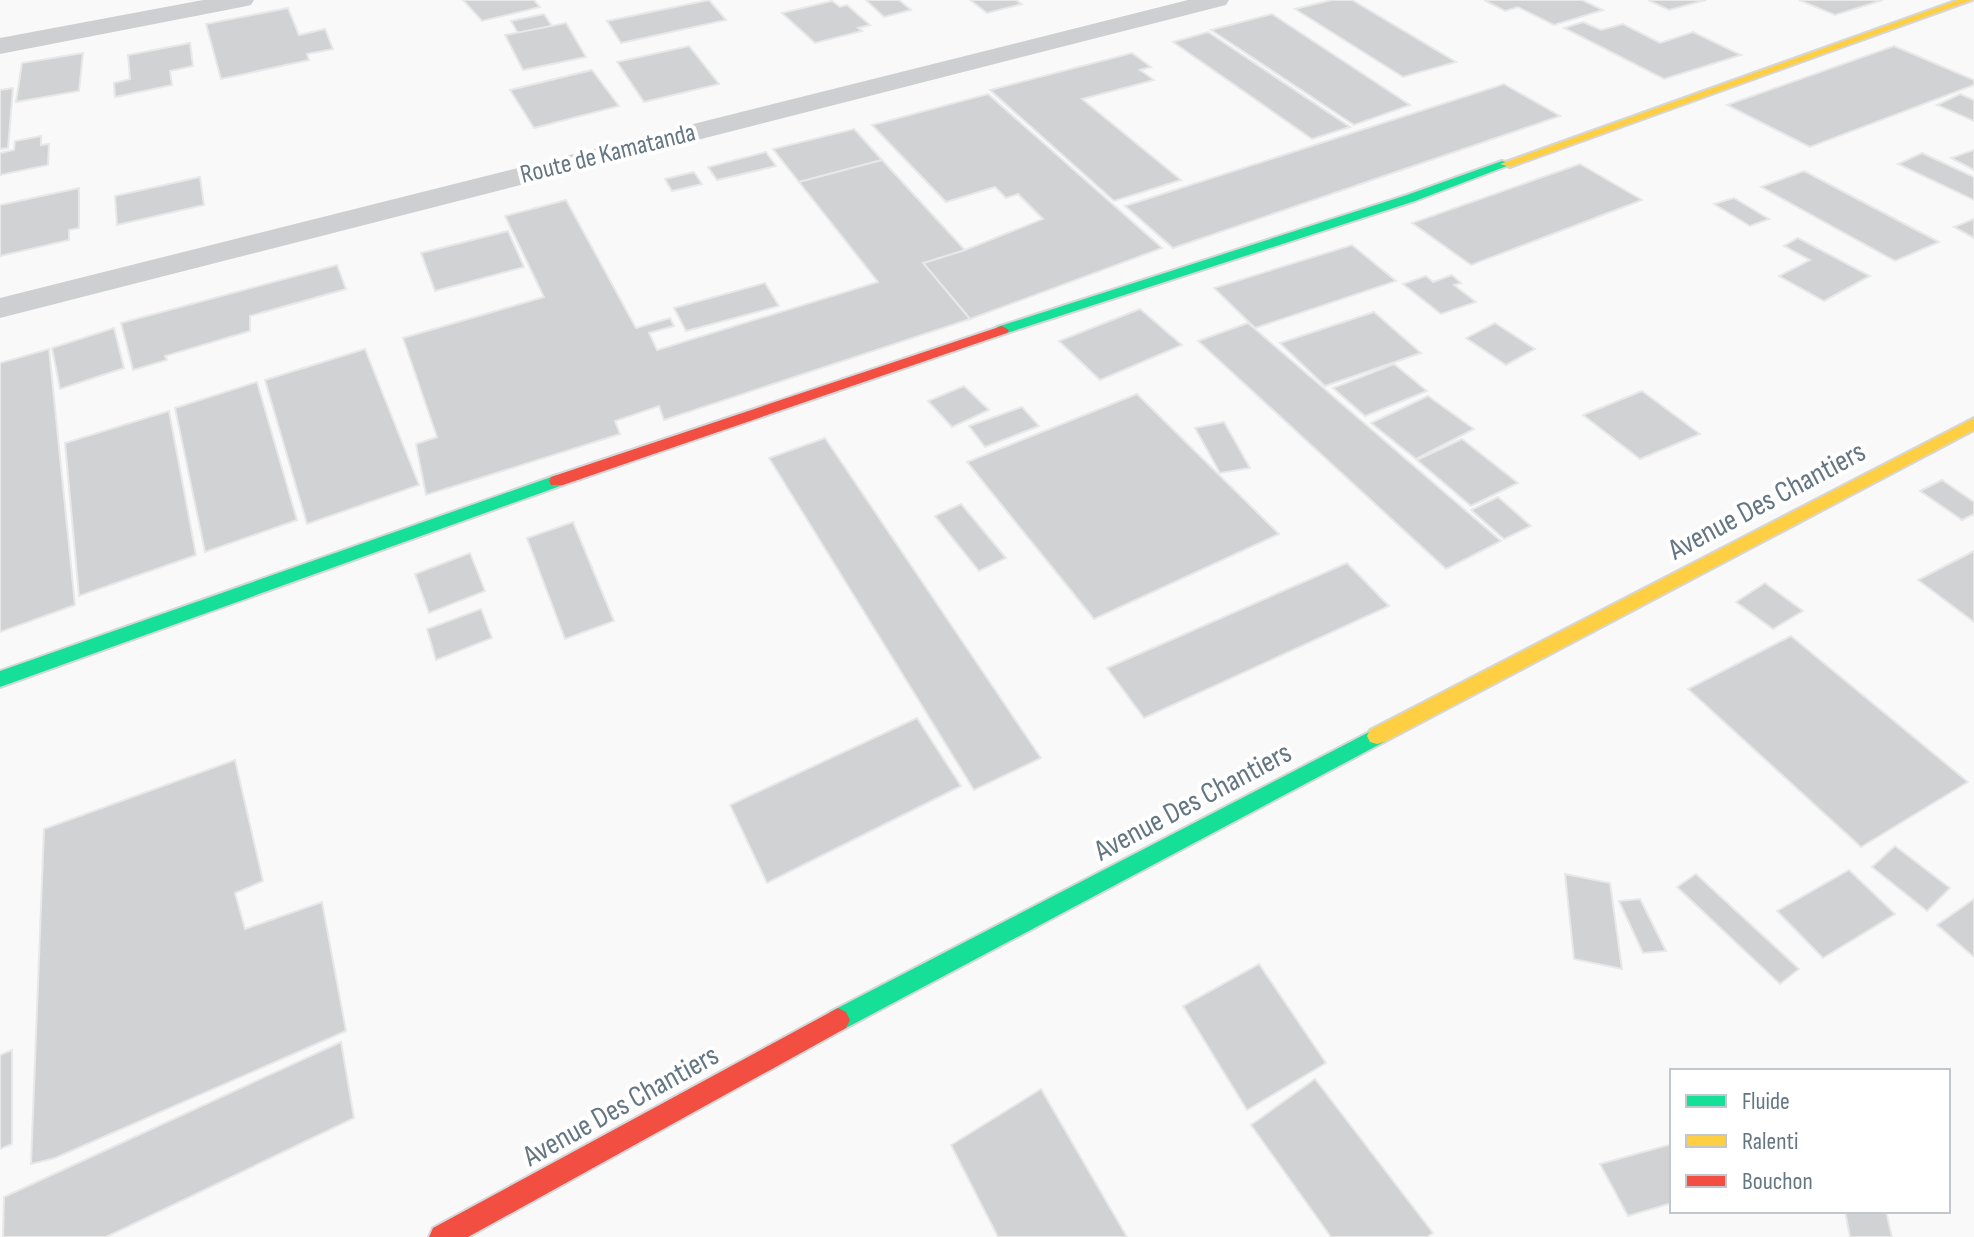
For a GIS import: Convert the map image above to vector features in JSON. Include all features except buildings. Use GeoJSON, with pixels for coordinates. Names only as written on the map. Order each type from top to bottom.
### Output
{"type":"FeatureCollection","features":[{"type":"Feature","properties":{"kind":"street"},"geometry":{"type":"LineString","coordinates":[[0,46],[242,0]]}},
{"type":"Feature","properties":{"kind":"street","name":"Route de Kamatanda"},"geometry":{"type":"LineString","coordinates":[[0,308],[1217,0]]}},
{"type":"Feature","properties":{"kind":"street"},"geometry":{"type":"LineString","coordinates":[[0,679],[612,461],[1178,271],[1411,198],[1967,0]]}},
{"type":"Feature","properties":{"kind":"street","name":"Avenue Des Chantiers"},"geometry":{"type":"LineString","coordinates":[[442,1237],[801,1039],[1974,423]]}},
{"type":"Feature","properties":{"kind":"traffic: fast"},"geometry":{"type":"LineString","coordinates":[[1002,330],[1411,198],[1506,164]]}},
{"type":"Feature","properties":{"kind":"traffic: fast"},"geometry":{"type":"LineString","coordinates":[[0,679],[557,481]]}},
{"type":"Feature","properties":{"kind":"traffic: fast"},"geometry":{"type":"LineString","coordinates":[[838,1020],[1377,736]]}},
{"type":"Feature","properties":{"kind":"traffic: slow"},"geometry":{"type":"LineString","coordinates":[[1506,164],[1967,0]]}},
{"type":"Feature","properties":{"kind":"traffic: slow"},"geometry":{"type":"LineString","coordinates":[[1377,736],[1974,423]]}},
{"type":"Feature","properties":{"kind":"traffic: jam"},"geometry":{"type":"LineString","coordinates":[[557,481],[1002,330]]}},
{"type":"Feature","properties":{"kind":"traffic: jam"},"geometry":{"type":"LineString","coordinates":[[442,1237],[838,1020]]}}]}
